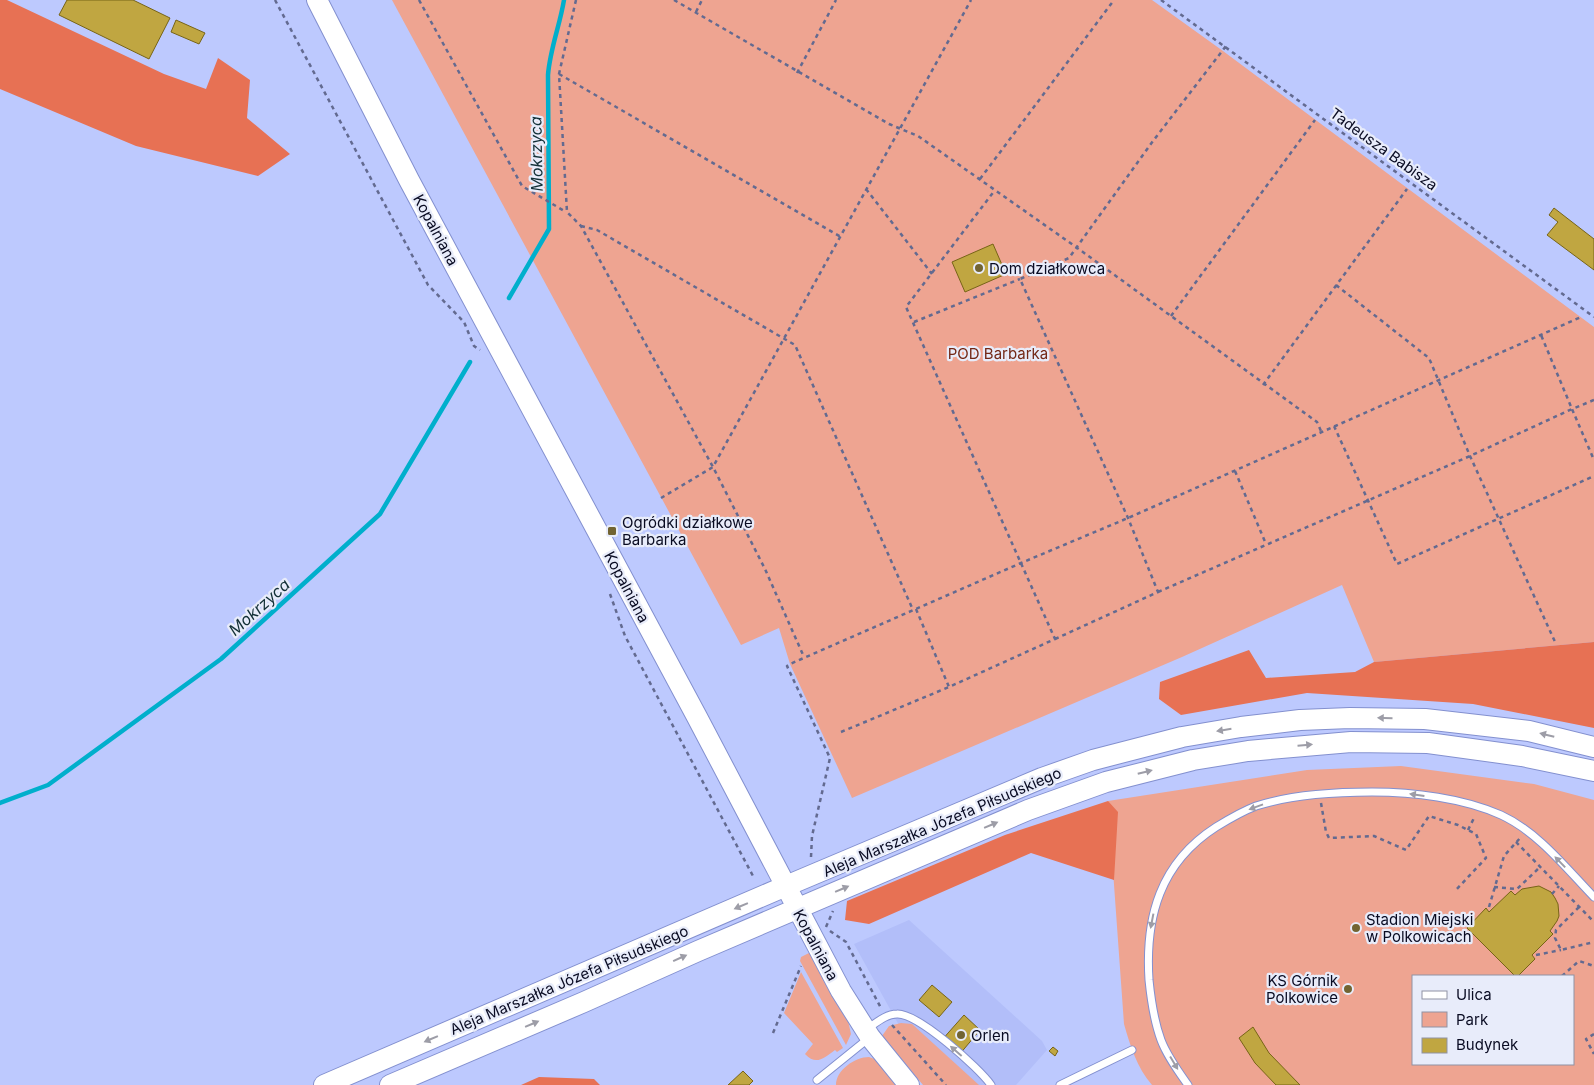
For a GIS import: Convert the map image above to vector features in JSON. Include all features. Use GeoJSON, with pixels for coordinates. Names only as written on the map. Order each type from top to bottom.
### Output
{"type":"FeatureCollection","features":[{"type":"Feature","properties":{"kind":"main road","name":"Kopalniana"},"geometry":{"type":"LineString","coordinates":[[317,0],[409,180],[841,991],[868,1034],[909,1085]]}},
{"type":"Feature","properties":{"kind":"main road","name":"Aleja Marszałka Józefa Piłsudskiego"},"geometry":{"type":"LineString","coordinates":[[324,1085],[786,886],[1042,778],[1093,760],[1182,737],[1241,727],[1300,720],[1350,718],[1425,719],[1529,731],[1594,747]]}},
{"type":"Feature","properties":{"kind":"main road","name":"Aleja Marszałka Józefa Piłsudskiego"},"geometry":{"type":"LineString","coordinates":[[390,1085],[1028,810],[1106,782],[1193,760],[1248,751],[1351,742],[1428,743],[1522,756],[1594,771]]}},
{"type":"Feature","properties":{"kind":"lane"},"geometry":{"type":"LineString","coordinates":[[1188,1085],[1161,1040],[1150,992],[1148,941],[1152,917],[1168,875],[1191,846],[1207,833],[1256,806],[1319,794],[1400,792],[1479,807],[1503,816],[1543,844],[1594,897]]}},
{"type":"Feature","properties":{"kind":"lane"},"geometry":{"type":"LineString","coordinates":[[817,1080],[886,1016],[897,1014],[908,1016],[937,1034],[985,1076],[991,1085]]}},
{"type":"Feature","properties":{"kind":"lane"},"geometry":{"type":"LineString","coordinates":[[1060,1085],[1132,1050]]}},
{"type":"Feature","properties":{"kind":"path"},"geometry":{"type":"LineString","coordinates":[[275,0],[428,285],[464,322],[474,346],[486,354]]}},
{"type":"Feature","properties":{"kind":"path"},"geometry":{"type":"LineString","coordinates":[[420,0],[522,186],[567,212],[581,226],[713,467],[765,569],[804,657]]}},
{"type":"Feature","properties":{"kind":"path"},"geometry":{"type":"LineString","coordinates":[[567,212],[560,74],[576,0]]}},
{"type":"Feature","properties":{"kind":"path"},"geometry":{"type":"LineString","coordinates":[[674,0],[797,73],[889,124],[918,136],[1076,247],[1317,422],[1322,432]]}},
{"type":"Feature","properties":{"kind":"path"},"geometry":{"type":"LineString","coordinates":[[695,12],[702,0]]}},
{"type":"Feature","properties":{"kind":"path"},"geometry":{"type":"LineString","coordinates":[[797,73],[836,0]]}},
{"type":"Feature","properties":{"kind":"path"},"geometry":{"type":"LineString","coordinates":[[661,498],[713,467],[971,0]]}},
{"type":"Feature","properties":{"kind":"path"},"geometry":{"type":"LineString","coordinates":[[980,179],[1114,0]]}},
{"type":"Feature","properties":{"kind":"path","name":"Tadeusza Babisza"},"geometry":{"type":"LineString","coordinates":[[1161,0],[1594,317]]}},
{"type":"Feature","properties":{"kind":"path"},"geometry":{"type":"LineString","coordinates":[[914,322],[1068,258],[1153,141],[1226,46]]}},
{"type":"Feature","properties":{"kind":"path"},"geometry":{"type":"LineString","coordinates":[[560,74],[841,237]]}},
{"type":"Feature","properties":{"kind":"path"},"geometry":{"type":"LineString","coordinates":[[1170,317],[1315,120]]}},
{"type":"Feature","properties":{"kind":"path"},"geometry":{"type":"LineString","coordinates":[[866,189],[932,274]]}},
{"type":"Feature","properties":{"kind":"path"},"geometry":{"type":"LineString","coordinates":[[1264,385],[1407,189]]}},
{"type":"Feature","properties":{"kind":"path"},"geometry":{"type":"LineString","coordinates":[[995,190],[906,307],[1055,639]]}},
{"type":"Feature","properties":{"kind":"path"},"geometry":{"type":"LineString","coordinates":[[581,226],[597,230],[795,345],[948,688]]}},
{"type":"Feature","properties":{"kind":"path"},"geometry":{"type":"LineString","coordinates":[[1020,279],[1128,518],[1158,592]]}},
{"type":"Feature","properties":{"kind":"path"},"geometry":{"type":"LineString","coordinates":[[1336,285],[1428,358],[1470,456],[1556,644]]}},
{"type":"Feature","properties":{"kind":"path"},"geometry":{"type":"LineString","coordinates":[[810,861],[812,836],[830,758],[787,666],[1128,518],[1581,317]]}},
{"type":"Feature","properties":{"kind":"path"},"geometry":{"type":"LineString","coordinates":[[1541,335],[1594,460]]}},
{"type":"Feature","properties":{"kind":"path"},"geometry":{"type":"LineString","coordinates":[[841,732],[948,688],[1158,592],[1594,400]]}},
{"type":"Feature","properties":{"kind":"path"},"geometry":{"type":"LineString","coordinates":[[1334,426],[1397,564],[1594,476]]}},
{"type":"Feature","properties":{"kind":"path"},"geometry":{"type":"LineString","coordinates":[[1234,471],[1266,544]]}},
{"type":"Feature","properties":{"kind":"path"},"geometry":{"type":"LineString","coordinates":[[610,594],[625,636],[753,876]]}},
{"type":"Feature","properties":{"kind":"path"},"geometry":{"type":"LineString","coordinates":[[1319,794],[1326,832],[1329,838],[1374,836],[1406,850],[1429,816],[1476,834],[1486,858],[1455,891]]}},
{"type":"Feature","properties":{"kind":"path"},"geometry":{"type":"LineString","coordinates":[[1468,830],[1479,807]]}},
{"type":"Feature","properties":{"kind":"path"},"geometry":{"type":"LineString","coordinates":[[1489,907],[1504,856],[1526,831]]}},
{"type":"Feature","properties":{"kind":"path"},"geometry":{"type":"LineString","coordinates":[[1516,842],[1594,922]]}},
{"type":"Feature","properties":{"kind":"path"},"geometry":{"type":"LineString","coordinates":[[1494,887],[1517,890],[1540,867]]}},
{"type":"Feature","properties":{"kind":"path"},"geometry":{"type":"LineString","coordinates":[[1552,894],[1559,886]]}},
{"type":"Feature","properties":{"kind":"path"},"geometry":{"type":"LineString","coordinates":[[1561,950],[1554,938],[1556,930],[1579,907]]}},
{"type":"Feature","properties":{"kind":"path"},"geometry":{"type":"LineString","coordinates":[[825,930],[834,910]]}},
{"type":"Feature","properties":{"kind":"path"},"geometry":{"type":"LineString","coordinates":[[1536,955],[1594,942]]}},
{"type":"Feature","properties":{"kind":"path"},"geometry":{"type":"LineString","coordinates":[[1563,975],[1579,961],[1594,966]]}},
{"type":"Feature","properties":{"kind":"path"},"geometry":{"type":"LineString","coordinates":[[773,1034],[801,966]]}},
{"type":"Feature","properties":{"kind":"path"},"geometry":{"type":"LineString","coordinates":[[1594,1034],[1586,1039],[1594,1054]]}},
{"type":"Feature","properties":{"kind":"shaded area"},"geometry":{"type":"Polygon","coordinates":[[[0,0],[7,0],[164,74],[206,89],[218,58],[250,80],[247,118],[290,154],[258,176],[136,146],[0,89],[0,0]]]}},
{"type":"Feature","properties":{"kind":"shaded area"},"geometry":{"type":"Polygon","coordinates":[[[1594,642],[1594,728],[1473,704],[1307,693],[1181,715],[1159,699],[1160,682],[1249,650],[1266,678],[1355,672],[1374,662],[1594,642]]]}},
{"type":"Feature","properties":{"kind":"shaded area"},"geometry":{"type":"Polygon","coordinates":[[[1108,801],[1118,812],[1114,880],[1031,853],[869,924],[845,920],[847,901],[1005,835],[1108,801]]]}},
{"type":"Feature","properties":{"kind":"shaded area"},"geometry":{"type":"Polygon","coordinates":[[[909,920],[1042,1041],[1047,1050],[1016,1085],[953,1085],[900,1027],[854,944],[909,920]]]}},
{"type":"Feature","properties":{"kind":"shaded area"},"geometry":{"type":"Polygon","coordinates":[[[539,1077],[594,1079],[600,1085],[521,1085],[539,1077]]]}},
{"type":"Feature","properties":{"kind":"green space","name":"POD Barbarka"},"geometry":{"type":"Polygon","coordinates":[[[392,0],[1152,0],[1594,327],[1594,642],[1374,662],[1342,585],[1182,657],[852,798],[790,664],[779,628],[741,645],[392,0]]]}},
{"type":"Feature","properties":{"kind":"green space","name":"Stadion Miejski w Polkowicach"},"geometry":{"type":"Polygon","coordinates":[[[1401,766],[1534,784],[1594,800],[1594,1085],[1152,1085],[1138,1064],[1124,1024],[1108,801],[1307,770],[1401,766]]]}},
{"type":"Feature","properties":{"kind":"green space"},"geometry":{"type":"Polygon","coordinates":[[[811,952],[847,1016],[851,1034],[846,1045],[800,961],[801,957],[811,952]]]}},
{"type":"Feature","properties":{"kind":"green space"},"geometry":{"type":"Polygon","coordinates":[[[801,972],[843,1048],[837,1052],[835,1050],[820,1060],[813,1060],[805,1054],[813,1044],[784,1013],[801,972]]]}},
{"type":"Feature","properties":{"kind":"green space"},"geometry":{"type":"Polygon","coordinates":[[[901,1023],[912,1024],[979,1085],[923,1085],[882,1036],[889,1026],[901,1023]]]}},
{"type":"Feature","properties":{"kind":"green space"},"geometry":{"type":"Polygon","coordinates":[[[869,1057],[877,1060],[899,1085],[836,1085],[839,1074],[847,1065],[858,1059],[869,1057]]]}},
{"type":"Feature","properties":{"kind":"building"},"geometry":{"type":"Polygon","coordinates":[[[67,0],[133,0],[170,18],[149,59],[59,15],[67,0]]]}},
{"type":"Feature","properties":{"kind":"building"},"geometry":{"type":"Polygon","coordinates":[[[176,20],[205,33],[199,44],[171,32],[176,20]]]}},
{"type":"Feature","properties":{"kind":"building"},"geometry":{"type":"Polygon","coordinates":[[[1554,208],[1594,239],[1594,270],[1547,235],[1558,222],[1549,215],[1554,208]]]}},
{"type":"Feature","properties":{"kind":"building","name":"Dom działkowca"},"geometry":{"type":"Polygon","coordinates":[[[993,244],[1006,274],[965,292],[952,262],[993,244]]]}},
{"type":"Feature","properties":{"kind":"building"},"geometry":{"type":"Polygon","coordinates":[[[1539,886],[1551,892],[1558,904],[1559,916],[1550,931],[1553,934],[1532,955],[1535,959],[1519,975],[1514,975],[1467,928],[1486,908],[1489,912],[1511,891],[1515,895],[1522,889],[1539,886]]]}},
{"type":"Feature","properties":{"kind":"building"},"geometry":{"type":"Polygon","coordinates":[[[932,985],[952,1002],[939,1017],[919,1000],[932,985]]]}},
{"type":"Feature","properties":{"kind":"building","name":"Orlen"},"geometry":{"type":"Polygon","coordinates":[[[964,1015],[980,1030],[959,1055],[941,1041],[964,1015]]]}},
{"type":"Feature","properties":{"kind":"building"},"geometry":{"type":"Polygon","coordinates":[[[1253,1027],[1269,1053],[1300,1085],[1276,1085],[1255,1063],[1239,1038],[1253,1027]]]}},
{"type":"Feature","properties":{"kind":"building"},"geometry":{"type":"Polygon","coordinates":[[[1053,1047],[1058,1051],[1055,1056],[1049,1051],[1053,1047]]]}},
{"type":"Feature","properties":{"kind":"building"},"geometry":{"type":"Polygon","coordinates":[[[743,1071],[753,1081],[749,1085],[728,1085],[743,1071]]]}},
{"type":"Feature","properties":{"kind":"waterway","name":"Mokrzyca"},"geometry":{"type":"LineString","coordinates":[[509,298],[549,229],[548,75],[564,0]]}},
{"type":"Feature","properties":{"kind":"waterway","name":"Mokrzyca"},"geometry":{"type":"LineString","coordinates":[[0,803],[48,785],[221,659],[380,514],[470,362]]}},
{"type":"Feature","properties":{"kind":"place","name":"Dom działkowca"},"geometry":{"type":"Point","coordinates":[979,268]}},
{"type":"Feature","properties":{"kind":"place","name":"Ogródki działkowe Barbarka"},"geometry":{"type":"Point","coordinates":[612,531]}},
{"type":"Feature","properties":{"kind":"place","name":"Stadion Miejski w Polkowicach"},"geometry":{"type":"Point","coordinates":[1356,928]}},
{"type":"Feature","properties":{"kind":"place","name":"KS Górnik Polkowice"},"geometry":{"type":"Point","coordinates":[1348,989]}},
{"type":"Feature","properties":{"kind":"place","name":"Orlen"},"geometry":{"type":"Point","coordinates":[961,1035]}}]}
